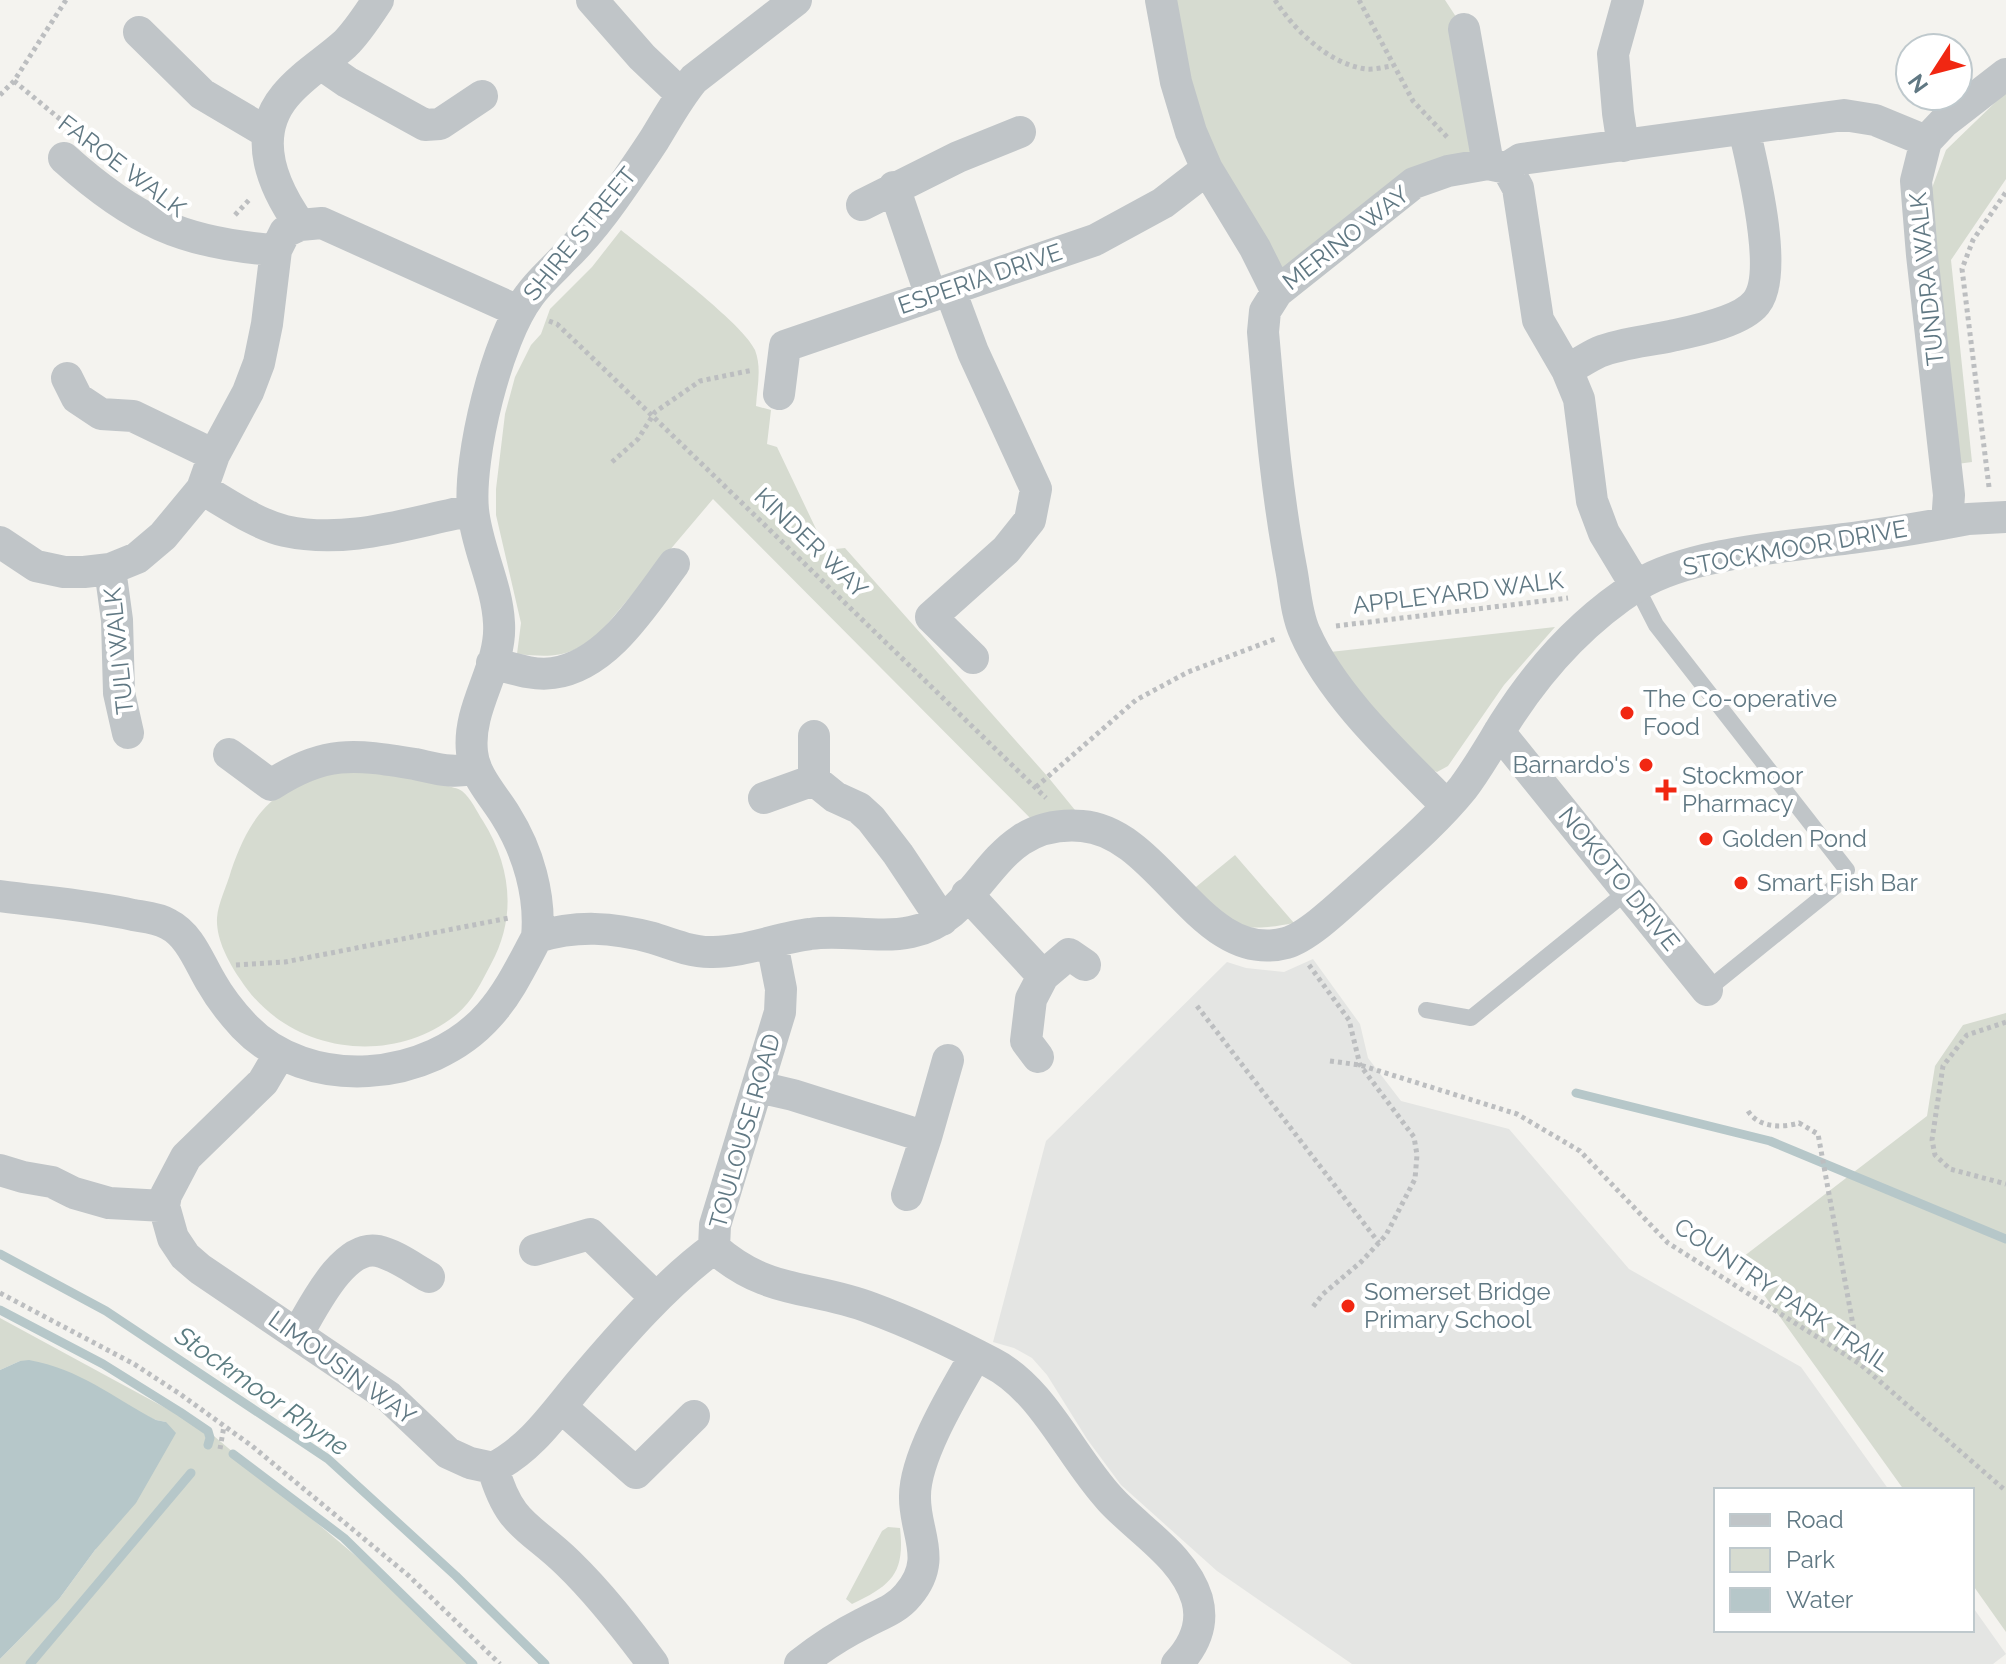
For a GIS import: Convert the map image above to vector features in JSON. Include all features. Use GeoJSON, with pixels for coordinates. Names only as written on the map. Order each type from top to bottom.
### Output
{"type":"FeatureCollection","features":[{"type":"Feature","properties":{"kind":"street"},"geometry":{"type":"LineString","coordinates":[[592,0],[642,57],[681,94]]}},
{"type":"Feature","properties":{"kind":"street","name":"SHIRE STREET"},"geometry":{"type":"LineString","coordinates":[[537,924],[529,865],[520,840],[476,768],[472,754],[474,722],[499,641],[499,622],[473,510],[479,431],[486,399],[518,311],[543,278],[585,235],[612,201],[681,94],[694,79],[796,0]]}},
{"type":"Feature","properties":{"kind":"street"},"geometry":{"type":"LineString","coordinates":[[1161,0],[1176,82],[1191,132],[1207,169],[1255,248],[1277,292]]}},
{"type":"Feature","properties":{"kind":"street"},"geometry":{"type":"LineString","coordinates":[[1623,146],[1613,54],[1628,0]]}},
{"type":"Feature","properties":{"kind":"street"},"geometry":{"type":"LineString","coordinates":[[300,225],[275,183],[269,166],[271,116],[284,96],[347,42],[377,1]]}},
{"type":"Feature","properties":{"kind":"street"},"geometry":{"type":"LineString","coordinates":[[1464,29],[1490,166],[1518,188],[1538,320],[1567,370],[1579,399],[1592,501],[1626,594]]}},
{"type":"Feature","properties":{"kind":"street"},"geometry":{"type":"LineString","coordinates":[[139,32],[202,94],[268,133]]}},
{"type":"Feature","properties":{"kind":"street"},"geometry":{"type":"LineString","coordinates":[[321,64],[425,125],[440,124],[482,96]]}},
{"type":"Feature","properties":{"kind":"street"},"geometry":{"type":"LineString","coordinates":[[1926,141],[1954,113],[2006,74]]}},
{"type":"Feature","properties":{"kind":"street","name":"MERINO WAY"},"geometry":{"type":"LineString","coordinates":[[1447,806],[1357,711],[1315,653],[1303,630],[1277,489],[1263,332],[1265,311],[1277,292],[1414,183],[1448,171],[1844,115],[1875,120],[1926,141]]}},
{"type":"Feature","properties":{"kind":"street"},"geometry":{"type":"LineString","coordinates":[[1567,370],[1601,351],[1712,326],[1733,318],[1756,303],[1763,285],[1765,239],[1744,129]]}},
{"type":"Feature","properties":{"kind":"street"},"geometry":{"type":"LineString","coordinates":[[862,205],[958,157],[1020,132]]}},
{"type":"Feature","properties":{"kind":"street","name":"TUNDRA WALK"},"geometry":{"type":"LineString","coordinates":[[1926,141],[1916,181],[1917,209],[1943,431],[1949,495],[1947,523]]}},
{"type":"Feature","properties":{"kind":"street","name":"FAROE WALK"},"geometry":{"type":"LineString","coordinates":[[71,146],[108,196],[166,229],[211,242],[276,250]]}},
{"type":"Feature","properties":{"kind":"street","name":"ESPERIA DRIVE"},"geometry":{"type":"LineString","coordinates":[[780,382],[785,346],[1095,240],[1163,203],[1207,169]]}},
{"type":"Feature","properties":{"kind":"street"},"geometry":{"type":"LineString","coordinates":[[894,187],[941,293],[973,352],[1036,489],[1030,520],[1006,550],[931,617],[973,658]]}},
{"type":"Feature","properties":{"kind":"street"},"geometry":{"type":"LineString","coordinates":[[0,542],[36,566],[64,572],[110,569],[137,558],[163,536],[202,489],[214,455],[248,392],[259,363],[276,250],[285,232],[300,225],[322,223],[518,311]]}},
{"type":"Feature","properties":{"kind":"street"},"geometry":{"type":"LineString","coordinates":[[67,378],[77,398],[101,414],[133,416],[214,455]]}},
{"type":"Feature","properties":{"kind":"street"},"geometry":{"type":"LineString","coordinates":[[202,489],[266,524],[285,531],[325,535],[358,535],[473,510]]}},
{"type":"Feature","properties":{"kind":"street","name":"STOCKMOOR DRIVE"},"geometry":{"type":"LineString","coordinates":[[1291,942],[1344,902],[1447,806],[1466,784],[1544,666],[1583,628],[1659,573],[1720,557],[1998,516]]}},
{"type":"Feature","properties":{"kind":"street"},"geometry":{"type":"LineString","coordinates":[[492,663],[544,674],[571,669],[589,659],[619,633],[674,564]]}},
{"type":"Feature","properties":{"kind":"street","name":"TULI WALK"},"geometry":{"type":"LineString","coordinates":[[110,569],[117,620],[119,693],[128,733]]}},
{"type":"Feature","properties":{"kind":"street","name":"NOKOTO DRIVE"},"geometry":{"type":"LineString","coordinates":[[1499,732],[1707,990]]}},
{"type":"Feature","properties":{"kind":"street"},"geometry":{"type":"LineString","coordinates":[[814,736],[814,780]]}},
{"type":"Feature","properties":{"kind":"street"},"geometry":{"type":"LineString","coordinates":[[229,754],[271,785],[312,761],[334,758],[381,759],[458,772],[476,768]]}},
{"type":"Feature","properties":{"kind":"street"},"geometry":{"type":"LineString","coordinates":[[764,798],[814,780]]}},
{"type":"Feature","properties":{"kind":"street"},"geometry":{"type":"LineString","coordinates":[[814,780],[871,819],[942,920]]}},
{"type":"Feature","properties":{"kind":"street"},"geometry":{"type":"LineString","coordinates":[[0,896],[103,908],[169,924],[184,937],[227,1007],[246,1028],[279,1055],[308,1065],[356,1072],[388,1070],[424,1060],[469,1034],[490,1014],[537,924],[622,930],[711,952],[813,933],[878,936],[911,932],[942,920],[1015,844],[1034,831],[1057,825],[1088,826],[1113,834],[1129,845],[1209,921],[1243,942],[1258,946],[1291,942]]}},
{"type":"Feature","properties":{"kind":"street"},"geometry":{"type":"LineString","coordinates":[[967,894],[1043,976]]}},
{"type":"Feature","properties":{"kind":"street","name":"TOULOUSE ROAD"},"geometry":{"type":"LineString","coordinates":[[493,1468],[508,1461],[543,1429],[594,1366],[656,1298],[688,1267],[714,1248],[715,1225],[780,1012],[781,989],[772,943]]}},
{"type":"Feature","properties":{"kind":"street"},"geometry":{"type":"LineString","coordinates":[[1038,1057],[1026,1041],[1031,999],[1043,976],[1069,954],[1085,965]]}},
{"type":"Feature","properties":{"kind":"street"},"geometry":{"type":"LineString","coordinates":[[0,1170],[52,1182],[74,1193],[109,1203],[164,1206],[176,1172],[186,1157],[263,1082],[279,1055]]}},
{"type":"Feature","properties":{"kind":"street"},"geometry":{"type":"LineString","coordinates":[[907,1195],[948,1060]]}},
{"type":"Feature","properties":{"kind":"street"},"geometry":{"type":"LineString","coordinates":[[759,1087],[926,1137]]}},
{"type":"Feature","properties":{"kind":"street","name":"LIMOUSIN WAY"},"geometry":{"type":"LineString","coordinates":[[164,1206],[173,1238],[185,1256],[389,1397],[448,1453],[470,1463],[493,1468]]}},
{"type":"Feature","properties":{"kind":"street"},"geometry":{"type":"LineString","coordinates":[[535,1250],[590,1234],[656,1298]]}},
{"type":"Feature","properties":{"kind":"street"},"geometry":{"type":"LineString","coordinates":[[714,1248],[729,1262],[755,1277],[869,1307],[1016,1377],[1033,1395],[1093,1480],[1182,1570],[1191,1583],[1198,1601],[1200,1620],[1194,1643],[1177,1664]]}},
{"type":"Feature","properties":{"kind":"street"},"geometry":{"type":"LineString","coordinates":[[298,1333],[332,1279],[347,1261],[360,1252],[376,1251],[429,1277]]}},
{"type":"Feature","properties":{"kind":"street"},"geometry":{"type":"LineString","coordinates":[[800,1664],[860,1624],[893,1609],[908,1596],[917,1582],[923,1568],[924,1541],[914,1500],[918,1469],[975,1356]]}},
{"type":"Feature","properties":{"kind":"street"},"geometry":{"type":"LineString","coordinates":[[561,1407],[636,1473],[694,1416]]}},
{"type":"Feature","properties":{"kind":"street"},"geometry":{"type":"LineString","coordinates":[[493,1468],[501,1496],[517,1521],[568,1563],[620,1619],[653,1664]]}},
{"type":"Feature","properties":{"kind":"lane"},"geometry":{"type":"LineString","coordinates":[[1626,594],[1656,625],[1847,870],[1842,881],[1707,990]]}},
{"type":"Feature","properties":{"kind":"lane"},"geometry":{"type":"LineString","coordinates":[[1426,1010],[1471,1018],[1629,890]]}},
{"type":"Feature","properties":{"kind":"path"},"geometry":{"type":"LineString","coordinates":[[0,95],[14,81],[66,0]]}},
{"type":"Feature","properties":{"kind":"path"},"geometry":{"type":"LineString","coordinates":[[1275,0],[1311,43],[1334,56],[1366,69],[1392,66]]}},
{"type":"Feature","properties":{"kind":"path"},"geometry":{"type":"LineString","coordinates":[[1359,0],[1413,101],[1490,166]]}},
{"type":"Feature","properties":{"kind":"path","name":"FAROE WALK"},"geometry":{"type":"LineString","coordinates":[[14,81],[71,146]]}},
{"type":"Feature","properties":{"kind":"path"},"geometry":{"type":"LineString","coordinates":[[233,217],[255,194],[275,183]]}},
{"type":"Feature","properties":{"kind":"path"},"geometry":{"type":"LineString","coordinates":[[1998,516],[1962,269],[1973,240],[2006,192]]}},
{"type":"Feature","properties":{"kind":"path","name":"KINDER WAY"},"geometry":{"type":"LineString","coordinates":[[518,311],[557,324],[1036,787],[1048,800],[1057,825]]}},
{"type":"Feature","properties":{"kind":"path"},"geometry":{"type":"LineString","coordinates":[[612,462],[638,439],[652,415],[700,381],[751,370],[780,382]]}},
{"type":"Feature","properties":{"kind":"path","name":"APPLEYARD WALK"},"geometry":{"type":"LineString","coordinates":[[1036,787],[1136,700],[1188,672],[1254,646],[1303,630],[1445,611],[1626,594]]}},
{"type":"Feature","properties":{"kind":"path"},"geometry":{"type":"LineString","coordinates":[[202,967],[285,962],[537,924]]}},
{"type":"Feature","properties":{"kind":"path"},"geometry":{"type":"LineString","coordinates":[[1291,942],[1349,1020],[1360,1065],[1414,1137],[1417,1155],[1415,1179],[1386,1235],[1312,1308]]}},
{"type":"Feature","properties":{"kind":"path"},"geometry":{"type":"LineString","coordinates":[[1197,1006],[1379,1243]]}},
{"type":"Feature","properties":{"kind":"path"},"geometry":{"type":"LineString","coordinates":[[2006,1022],[1986,1026],[1967,1035],[1943,1066],[1932,1140],[1935,1155],[1950,1169],[2006,1184]]}},
{"type":"Feature","properties":{"kind":"path","name":"COUNTRY PARK TRAIL"},"geometry":{"type":"LineString","coordinates":[[1330,1061],[1360,1065],[1517,1114],[1580,1151],[1668,1243],[1860,1364],[2006,1491]]}},
{"type":"Feature","properties":{"kind":"path"},"geometry":{"type":"LineString","coordinates":[[1748,1111],[1753,1119],[1782,1128],[1799,1123],[1818,1134],[1860,1364]]}},
{"type":"Feature","properties":{"kind":"path"},"geometry":{"type":"LineString","coordinates":[[0,1293],[134,1364],[224,1426],[369,1541],[500,1664]]}},
{"type":"Feature","properties":{"kind":"path"},"geometry":{"type":"LineString","coordinates":[[220,1449],[224,1426]]}},
{"type":"Feature","properties":{"kind":"shaded area","name":"Somerset Bridge Primary School"},"geometry":{"type":"Polygon","coordinates":[[[1313,959],[1360,1024],[1368,1058],[1401,1101],[1509,1129],[1629,1269],[1801,1367],[1888,1488],[1714,1488],[1714,1632],[1974,1632],[1974,1609],[2006,1654],[1993,1664],[1352,1664],[1217,1571],[1121,1485],[1087,1439],[1047,1375],[1032,1358],[1014,1348],[993,1342],[1046,1141],[1227,962],[1246,968],[1284,972],[1313,959]]]}},
{"type":"Feature","properties":{"kind":"green space"},"geometry":{"type":"Polygon","coordinates":[[[1161,0],[1445,0],[1464,29],[1488,164],[1448,171],[1277,292],[1207,169],[1161,0]]]}},
{"type":"Feature","properties":{"kind":"green space"},"geometry":{"type":"Polygon","coordinates":[[[2006,92],[2006,179],[1951,260],[1972,462],[1957,464],[1932,268],[1932,188],[1946,150],[2006,92]]]}},
{"type":"Feature","properties":{"kind":"green space"},"geometry":{"type":"Polygon","coordinates":[[[621,230],[715,306],[755,350],[759,371],[756,406],[771,410],[767,444],[777,447],[826,550],[845,548],[1088,826],[1041,829],[713,499],[592,638],[564,654],[517,654],[521,623],[496,515],[505,414],[515,377],[531,345],[541,334],[550,309],[592,267],[621,230]]]}},
{"type":"Feature","properties":{"kind":"green space"},"geometry":{"type":"Polygon","coordinates":[[[1555,627],[1504,685],[1448,766],[1437,772],[1424,765],[1395,737],[1330,652],[1555,627]]]}},
{"type":"Feature","properties":{"kind":"green space"},"geometry":{"type":"Polygon","coordinates":[[[319,770],[398,776],[460,790],[474,805],[500,856],[507,892],[505,928],[484,977],[457,1014],[430,1031],[401,1042],[371,1046],[341,1044],[311,1037],[284,1023],[260,1004],[240,979],[221,942],[217,926],[219,906],[246,836],[274,799],[319,770]]]}},
{"type":"Feature","properties":{"kind":"green space"},"geometry":{"type":"Polygon","coordinates":[[[1235,855],[1294,923],[1260,928],[1237,924],[1191,891],[1235,855]]]}},
{"type":"Feature","properties":{"kind":"green space"},"geometry":{"type":"Polygon","coordinates":[[[2006,1013],[2006,1632],[1974,1587],[1974,1488],[1903,1488],[1739,1260],[1927,1116],[1935,1066],[1963,1025],[2006,1013]]]}},
{"type":"Feature","properties":{"kind":"green space"},"geometry":{"type":"Polygon","coordinates":[[[0,1318],[208,1431],[421,1611],[472,1664],[0,1664],[0,1659],[59,1599],[95,1550],[166,1422],[20,1361],[0,1370],[0,1318]]]}},
{"type":"Feature","properties":{"kind":"green space"},"geometry":{"type":"Polygon","coordinates":[[[888,1527],[900,1528],[898,1567],[886,1583],[852,1604],[846,1599],[882,1531],[888,1527]]]}},
{"type":"Feature","properties":{"kind":"water"},"geometry":{"type":"Polygon","coordinates":[[[29,1360],[80,1377],[156,1420],[166,1422],[176,1433],[136,1503],[95,1550],[59,1599],[0,1659],[0,1370],[29,1360]]]}},
{"type":"Feature","properties":{"kind":"waterway"},"geometry":{"type":"LineString","coordinates":[[1576,1093],[1770,1141],[2006,1239]]}},
{"type":"Feature","properties":{"kind":"waterway","name":"Stockmoor Rhyne"},"geometry":{"type":"LineString","coordinates":[[0,1254],[106,1311],[328,1459],[456,1576],[545,1664]]}},
{"type":"Feature","properties":{"kind":"waterway"},"geometry":{"type":"LineString","coordinates":[[0,1310],[103,1364],[180,1412],[208,1431],[208,1445]]}},
{"type":"Feature","properties":{"kind":"waterway"},"geometry":{"type":"LineString","coordinates":[[233,1454],[344,1538],[473,1664]]}},
{"type":"Feature","properties":{"kind":"waterway"},"geometry":{"type":"LineString","coordinates":[[30,1664],[191,1473]]}},
{"type":"Feature","properties":{"kind":"place","name":"The Co-operative Food"},"geometry":{"type":"Point","coordinates":[1627,713]}},
{"type":"Feature","properties":{"kind":"place","name":"Barnardo's"},"geometry":{"type":"Point","coordinates":[1646,765]}},
{"type":"Feature","properties":{"kind":"place","name":"Stockmoor Pharmacy"},"geometry":{"type":"Point","coordinates":[1666,790]}},
{"type":"Feature","properties":{"kind":"place","name":"Golden Pond"},"geometry":{"type":"Point","coordinates":[1706,839]}},
{"type":"Feature","properties":{"kind":"place","name":"Smart Fish Bar"},"geometry":{"type":"Point","coordinates":[1741,883]}},
{"type":"Feature","properties":{"kind":"place","name":"Somerset Bridge Primary School"},"geometry":{"type":"Point","coordinates":[1348,1306]}}]}
